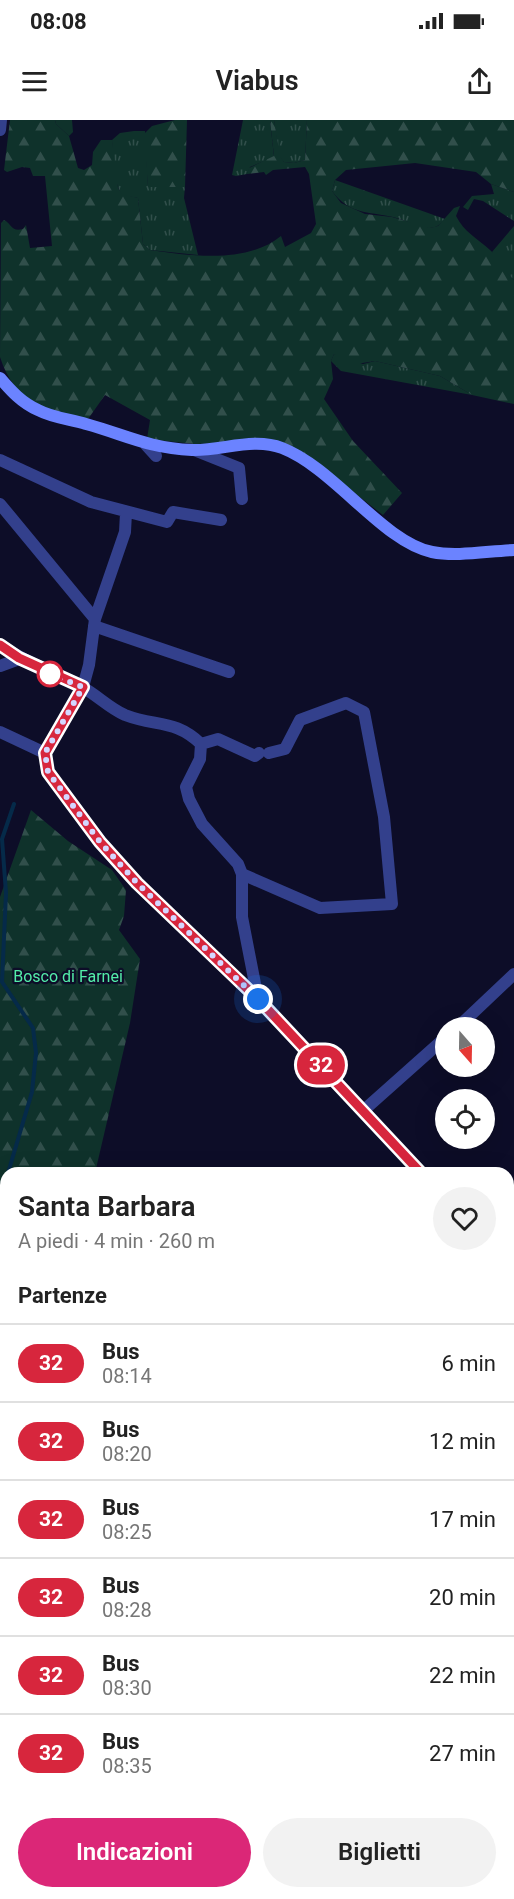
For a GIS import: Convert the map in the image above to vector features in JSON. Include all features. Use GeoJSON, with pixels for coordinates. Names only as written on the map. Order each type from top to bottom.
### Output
{"type":"FeatureCollection","features":[{"type":"Feature","properties":{"kind":"street"},"geometry":{"type":"LineString","coordinates":[[0,130],[2,120]]}},
{"type":"Feature","properties":{"kind":"street"},"geometry":{"type":"LineString","coordinates":[[0,378],[23,402],[39,411],[87,424],[146,445],[194,450],[263,444],[281,448],[309,462],[397,534],[417,547],[433,552],[514,550]]}},
{"type":"Feature","properties":{"kind":"street"},"geometry":{"type":"LineString","coordinates":[[146,445],[156,456]]}},
{"type":"Feature","properties":{"kind":"street"},"geometry":{"type":"LineString","coordinates":[[194,450],[239,468],[242,499]]}},
{"type":"Feature","properties":{"kind":"street"},"geometry":{"type":"LineString","coordinates":[[0,460],[91,502],[126,513],[167,522],[173,512],[221,520]]}},
{"type":"Feature","properties":{"kind":"street"},"geometry":{"type":"LineString","coordinates":[[0,504],[94,622],[229,672]]}},
{"type":"Feature","properties":{"kind":"street"},"geometry":{"type":"LineString","coordinates":[[126,513],[125,532],[94,622],[89,665],[83,687],[45,753],[48,772],[100,842],[137,883],[258,999],[416,1167]]}},
{"type":"Feature","properties":{"kind":"street"},"geometry":{"type":"LineString","coordinates":[[0,645],[19,658],[83,687],[123,714],[139,720],[175,726],[188,732],[201,744]]}},
{"type":"Feature","properties":{"kind":"street"},"geometry":{"type":"LineString","coordinates":[[0,666],[19,658]]}},
{"type":"Feature","properties":{"kind":"street"},"geometry":{"type":"LineString","coordinates":[[201,744],[218,739],[255,756],[285,749],[300,720],[346,703],[364,712],[384,817],[392,904],[320,908],[242,874]]}},
{"type":"Feature","properties":{"kind":"street"},"geometry":{"type":"LineString","coordinates":[[0,732],[45,753]]}},
{"type":"Feature","properties":{"kind":"street"},"geometry":{"type":"LineString","coordinates":[[201,744],[200,759],[186,788],[189,800],[202,824],[238,864],[242,874],[242,917],[258,999]]}},
{"type":"Feature","properties":{"kind":"street"},"geometry":{"type":"LineString","coordinates":[[469,1017],[514,974]]}},
{"type":"Feature","properties":{"kind":"street"},"geometry":{"type":"LineString","coordinates":[[364,1110],[435,1047]]}},
{"type":"Feature","properties":{"kind":"green space"},"geometry":{"type":"Polygon","coordinates":[[[10,120],[55,120],[56,124],[69,136],[78,168],[84,170],[92,165],[93,152],[101,140],[112,140],[118,188],[122,194],[138,198],[143,244],[150,250],[218,256],[252,251],[281,236],[285,247],[311,233],[316,224],[309,174],[305,167],[273,170],[266,175],[264,172],[247,174],[249,168],[274,156],[270,120],[274,120],[280,156],[284,162],[294,163],[305,160],[307,120],[514,120],[514,192],[491,184],[476,172],[415,163],[346,170],[335,180],[332,191],[341,203],[365,214],[392,217],[430,228],[438,226],[454,208],[460,206],[456,216],[459,222],[493,253],[514,280],[514,404],[472,395],[440,376],[375,361],[356,364],[347,362],[334,354],[331,361],[333,379],[324,399],[353,441],[402,493],[383,515],[308,457],[223,443],[195,444],[147,439],[150,420],[105,395],[88,419],[45,408],[33,402],[14,385],[0,357],[1,223],[4,220],[16,230],[23,229],[26,225],[30,248],[52,246],[45,176],[33,176],[30,168],[22,167],[7,172],[4,170],[10,120]]]}},
{"type":"Feature","properties":{"kind":"green space"},"geometry":{"type":"Polygon","coordinates":[[[55,120],[72,120],[73,132],[69,136],[56,124],[55,120]]]}},
{"type":"Feature","properties":{"kind":"green space"},"geometry":{"type":"Polygon","coordinates":[[[175,120],[187,120],[185,187],[148,187],[144,134],[152,126],[175,120]]]}},
{"type":"Feature","properties":{"kind":"green space"},"geometry":{"type":"Polygon","coordinates":[[[243,120],[270,120],[274,157],[250,167],[247,174],[236,176],[232,175],[243,120]]]}},
{"type":"Feature","properties":{"kind":"green space"},"geometry":{"type":"Polygon","coordinates":[[[274,120],[307,120],[305,160],[294,163],[284,162],[279,156],[274,120]]]}},
{"type":"Feature","properties":{"kind":"green space"},"geometry":{"type":"Polygon","coordinates":[[[145,131],[148,187],[185,187],[184,198],[198,255],[150,250],[143,244],[138,198],[122,195],[115,176],[113,161],[112,140],[120,133],[145,131]]]}},
{"type":"Feature","properties":{"kind":"green space"},"geometry":{"type":"Polygon","coordinates":[[[335,180],[445,219],[440,224],[429,228],[393,217],[360,211],[345,204],[332,191],[335,180]]]}},
{"type":"Feature","properties":{"kind":"green space"},"geometry":{"type":"Polygon","coordinates":[[[491,184],[514,192],[514,221],[483,201],[474,199],[468,210],[463,207],[472,196],[494,194],[491,184]]]}},
{"type":"Feature","properties":{"kind":"green space"},"geometry":{"type":"Polygon","coordinates":[[[514,226],[514,280],[501,268],[492,252],[514,226]]]}},
{"type":"Feature","properties":{"kind":"green space"},"geometry":{"type":"Polygon","coordinates":[[[334,354],[363,364],[375,361],[440,376],[472,395],[341,371],[331,361],[334,354]]]}},
{"type":"Feature","properties":{"kind":"green space","name":"Bosco di Farnei"},"geometry":{"type":"Polygon","coordinates":[[[31,810],[68,841],[112,870],[126,890],[124,916],[119,930],[140,959],[130,1023],[96,1167],[0,1167],[0,897],[31,810]]]}},
{"type":"Feature","properties":{"kind":"waterway"},"geometry":{"type":"LineString","coordinates":[[10,1167],[32,1092],[36,1053],[33,1028],[2,982],[6,893],[2,839],[14,804]]}},
{"type":"Feature","properties":{"kind":"bus line","name":"32"},"geometry":{"type":"LineString","coordinates":[[0,645],[19,658],[83,687],[61,729],[45,753],[45,763],[48,772],[100,842],[137,883],[258,999],[416,1167]]}},
{"type":"Feature","properties":{"kind":"route"},"geometry":{"type":"LineString","coordinates":[[50,674],[83,687],[61,729],[45,753],[48,772],[100,842],[137,883],[258,999]]}}]}
